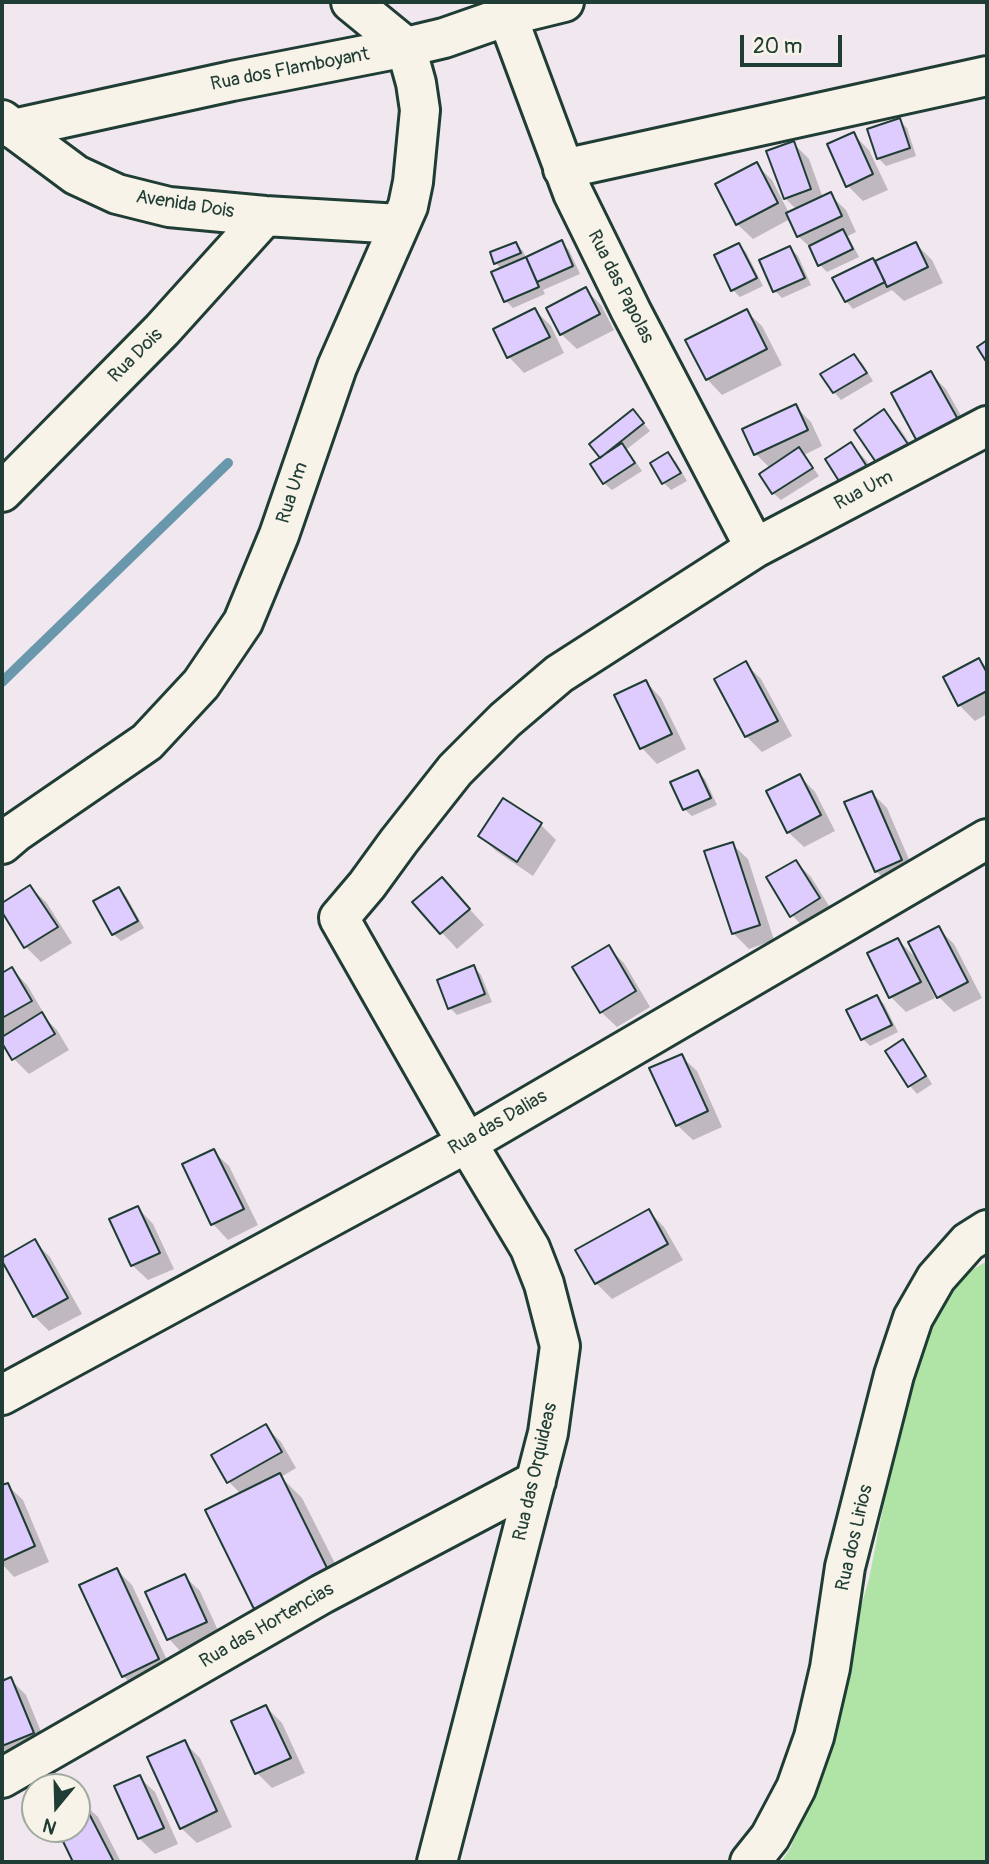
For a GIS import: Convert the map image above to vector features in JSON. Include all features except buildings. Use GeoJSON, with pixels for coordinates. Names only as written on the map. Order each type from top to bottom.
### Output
{"type":"FeatureCollection","features":[{"type":"Feature","properties":{"kind":"street"},"geometry":{"type":"LineString","coordinates":[[351,2],[406,47]]}},
{"type":"Feature","properties":{"kind":"street","name":"Rua dos Flamboyant"},"geometry":{"type":"LineString","coordinates":[[8,124],[406,47],[444,38],[504,9],[564,2]]}},
{"type":"Feature","properties":{"kind":"street","name":"Rua das Papolas"},"geometry":{"type":"LineString","coordinates":[[504,9],[573,193],[631,311],[755,548]]}},
{"type":"Feature","properties":{"kind":"street","name":"Rua Um"},"geometry":{"type":"LineString","coordinates":[[2,844],[146,742],[201,684],[243,622],[279,535],[337,367],[408,205],[421,110],[406,47]]}},
{"type":"Feature","properties":{"kind":"street"},"geometry":{"type":"LineString","coordinates":[[564,169],[987,76]]}},
{"type":"Feature","properties":{"kind":"street","name":"Avenida Dois"},"geometry":{"type":"LineString","coordinates":[[8,124],[76,176],[117,194],[169,207],[400,224]]}},
{"type":"Feature","properties":{"kind":"street","name":"Rua Dois"},"geometry":{"type":"LineString","coordinates":[[2,492],[162,330],[265,216]]}},
{"type":"Feature","properties":{"kind":"street","name":"Rua Um"},"geometry":{"type":"LineString","coordinates":[[338,918],[367,885],[398,841],[455,770],[505,720],[559,674],[755,548],[987,426]]}},
{"type":"Feature","properties":{"kind":"street","name":"Rua das Dalias"},"geometry":{"type":"LineString","coordinates":[[2,1395],[467,1143],[987,839]]}},
{"type":"Feature","properties":{"kind":"street","name":"Rua das Orquideas"},"geometry":{"type":"LineString","coordinates":[[338,918],[530,1248],[544,1284],[560,1346],[548,1433],[437,1862]]}},
{"type":"Feature","properties":{"kind":"street","name":"Rua dos Lirios"},"geometry":{"type":"LineString","coordinates":[[750,1862],[770,1836],[796,1788],[814,1737],[830,1668],[845,1567],[894,1376],[913,1318],[936,1278],[968,1242],[987,1230]]}},
{"type":"Feature","properties":{"kind":"street","name":"Rua das Hortencias"},"geometry":{"type":"LineString","coordinates":[[2,1778],[322,1594],[536,1481]]}},
{"type":"Feature","properties":{"kind":"green space"},"geometry":{"type":"Polygon","coordinates":[[[987,1261],[987,1862],[781,1862],[791,1847],[869,1579],[924,1299],[987,1261]]]}},
{"type":"Feature","properties":{"kind":"waterway"},"geometry":{"type":"LineString","coordinates":[[2,682],[228,463]]}}]}
